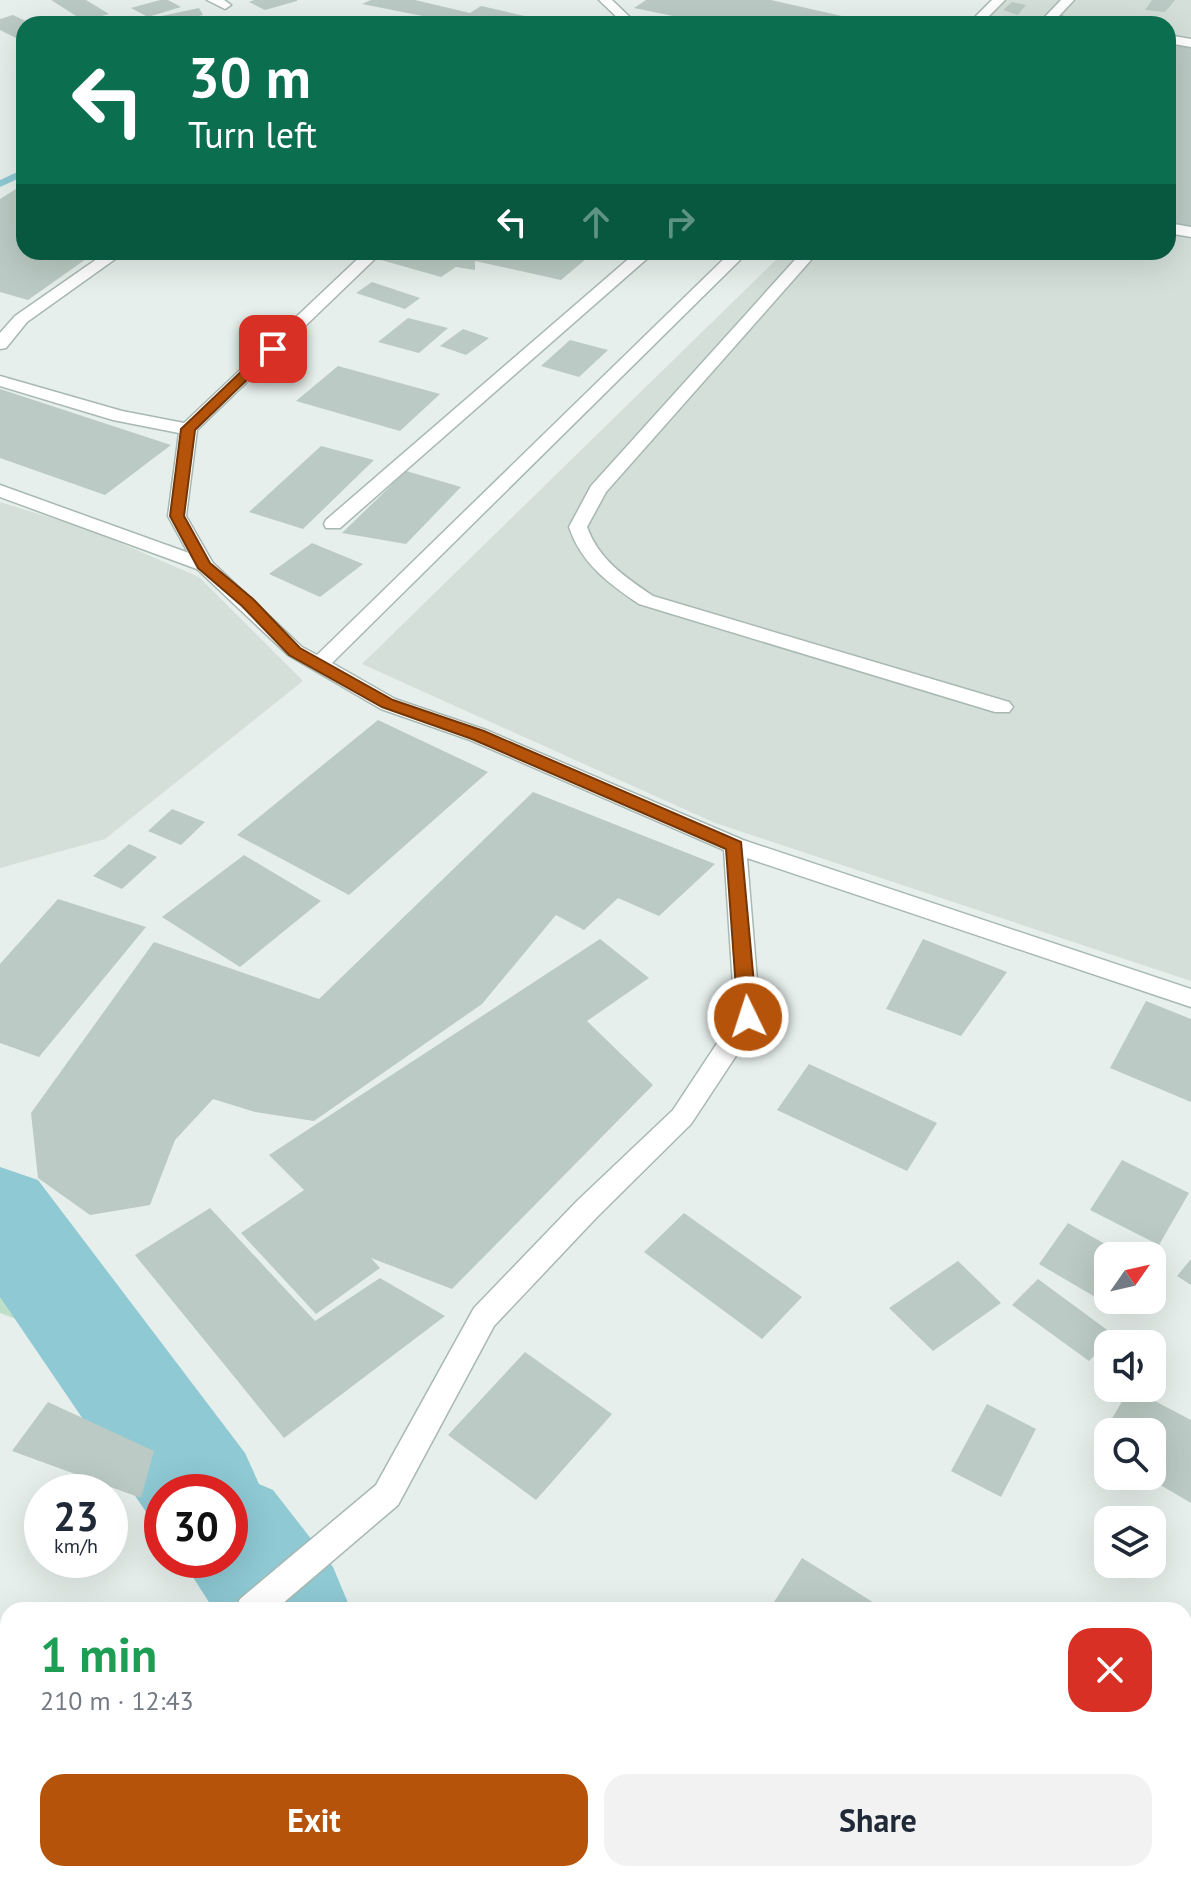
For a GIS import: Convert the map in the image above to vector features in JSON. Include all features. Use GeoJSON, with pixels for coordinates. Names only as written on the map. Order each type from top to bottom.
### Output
{"type":"FeatureCollection","features":[{"type":"Feature","properties":{"kind":"street"},"geometry":{"type":"LineString","coordinates":[[605,0],[620,16]]}},
{"type":"Feature","properties":{"kind":"street"},"geometry":{"type":"LineString","coordinates":[[982,16],[999,0]]}},
{"type":"Feature","properties":{"kind":"street"},"geometry":{"type":"LineString","coordinates":[[1052,16],[1068,0]]}},
{"type":"Feature","properties":{"kind":"street"},"geometry":{"type":"LineString","coordinates":[[0,344],[21,319],[106,260]]}},
{"type":"Feature","properties":{"kind":"street"},"geometry":{"type":"LineString","coordinates":[[366,260],[188,429],[177,516],[204,565],[295,651],[388,704],[478,735],[735,846],[1191,998]]}},
{"type":"Feature","properties":{"kind":"street"},"geometry":{"type":"LineString","coordinates":[[333,524],[637,260]]}},
{"type":"Feature","properties":{"kind":"street"},"geometry":{"type":"LineString","coordinates":[[317,666],[732,260]]}},
{"type":"Feature","properties":{"kind":"street"},"geometry":{"type":"LineString","coordinates":[[803,260],[598,490],[578,527],[582,543],[602,569],[646,600],[1002,707]]}},
{"type":"Feature","properties":{"kind":"street"},"geometry":{"type":"LineString","coordinates":[[0,381],[119,416],[188,429]]}},
{"type":"Feature","properties":{"kind":"street"},"geometry":{"type":"LineString","coordinates":[[0,491],[204,565]]}},
{"type":"Feature","properties":{"kind":"street"},"geometry":{"type":"LineString","coordinates":[[260,1602],[387,1495],[484,1317],[587,1209],[682,1117],[748,1017],[735,846]]}},
{"type":"Feature","properties":{"kind":"shaded area"},"geometry":{"type":"Polygon","coordinates":[[[1001,0],[1191,0],[1191,981],[715,823],[362,664],[776,260],[1176,260],[1176,16],[983,16],[1001,0]]]}},
{"type":"Feature","properties":{"kind":"shaded area"},"geometry":{"type":"Polygon","coordinates":[[[0,502],[88,529],[199,577],[303,681],[105,839],[0,868],[0,502]]]}},
{"type":"Feature","properties":{"kind":"green space"},"geometry":{"type":"Polygon","coordinates":[[[0,1233],[97,1349],[0,1313],[0,1233]]]}},
{"type":"Feature","properties":{"kind":"building"},"geometry":{"type":"Polygon","coordinates":[[[51,0],[86,0],[109,14],[102,16],[76,16],[51,0]]]}},
{"type":"Feature","properties":{"kind":"building"},"geometry":{"type":"Polygon","coordinates":[[[160,0],[168,0],[181,7],[151,16],[131,8],[160,0]]]}},
{"type":"Feature","properties":{"kind":"building"},"geometry":{"type":"Polygon","coordinates":[[[371,0],[415,0],[470,13],[481,6],[525,16],[423,16],[362,4],[371,0]]]}},
{"type":"Feature","properties":{"kind":"building"},"geometry":{"type":"Polygon","coordinates":[[[646,0],[771,0],[842,16],[673,16],[634,8],[646,0]]]}},
{"type":"Feature","properties":{"kind":"building"},"geometry":{"type":"Polygon","coordinates":[[[1152,0],[1175,0],[1165,12],[1145,10],[1152,0]]]}},
{"type":"Feature","properties":{"kind":"building"},"geometry":{"type":"Polygon","coordinates":[[[297,1],[265,10],[249,2],[297,1]]]}},
{"type":"Feature","properties":{"kind":"building"},"geometry":{"type":"Polygon","coordinates":[[[1012,2],[1026,5],[1018,15],[1003,10],[1012,2]]]}},
{"type":"Feature","properties":{"kind":"building"},"geometry":{"type":"Polygon","coordinates":[[[199,8],[203,15],[199,16],[162,16],[199,8]]]}},
{"type":"Feature","properties":{"kind":"building"},"geometry":{"type":"Polygon","coordinates":[[[16,16],[16,38],[0,30],[0,19],[16,16]]]}},
{"type":"Feature","properties":{"kind":"building"},"geometry":{"type":"Polygon","coordinates":[[[1176,43],[1191,46],[1191,230],[1176,227],[1176,43]]]}},
{"type":"Feature","properties":{"kind":"building"},"geometry":{"type":"Polygon","coordinates":[[[16,189],[16,260],[85,260],[28,300],[0,292],[0,199],[16,189]]]}},
{"type":"Feature","properties":{"kind":"building"},"geometry":{"type":"Polygon","coordinates":[[[381,260],[585,260],[561,280],[475,261],[475,270],[456,267],[441,277],[381,260]]]}},
{"type":"Feature","properties":{"kind":"building"},"geometry":{"type":"Polygon","coordinates":[[[372,282],[420,298],[405,309],[356,293],[372,282]]]}},
{"type":"Feature","properties":{"kind":"building"},"geometry":{"type":"Polygon","coordinates":[[[408,318],[448,328],[419,353],[378,342],[408,318]]]}},
{"type":"Feature","properties":{"kind":"building"},"geometry":{"type":"Polygon","coordinates":[[[463,329],[489,338],[466,355],[440,346],[463,329]]]}},
{"type":"Feature","properties":{"kind":"building"},"geometry":{"type":"Polygon","coordinates":[[[570,340],[608,350],[579,377],[541,366],[570,340]]]}},
{"type":"Feature","properties":{"kind":"building"},"geometry":{"type":"Polygon","coordinates":[[[338,366],[440,394],[400,431],[296,401],[338,366]]]}},
{"type":"Feature","properties":{"kind":"building"},"geometry":{"type":"Polygon","coordinates":[[[0,389],[171,445],[105,495],[0,458],[0,389]]]}},
{"type":"Feature","properties":{"kind":"building"},"geometry":{"type":"Polygon","coordinates":[[[321,446],[374,460],[303,529],[249,512],[321,446]]]}},
{"type":"Feature","properties":{"kind":"building"},"geometry":{"type":"Polygon","coordinates":[[[406,471],[461,487],[406,544],[342,533],[406,471]]]}},
{"type":"Feature","properties":{"kind":"building"},"geometry":{"type":"Polygon","coordinates":[[[312,543],[363,564],[320,597],[269,574],[312,543]]]}},
{"type":"Feature","properties":{"kind":"building"},"geometry":{"type":"Polygon","coordinates":[[[378,720],[488,772],[349,895],[237,835],[378,720]]]}},
{"type":"Feature","properties":{"kind":"building"},"geometry":{"type":"Polygon","coordinates":[[[533,792],[715,864],[659,916],[618,898],[584,930],[556,915],[482,1004],[314,1121],[255,1112],[213,1099],[175,1140],[150,1205],[90,1215],[38,1178],[31,1113],[154,942],[319,999],[533,792]]]}},
{"type":"Feature","properties":{"kind":"building"},"geometry":{"type":"Polygon","coordinates":[[[172,809],[205,822],[181,845],[148,831],[172,809]]]}},
{"type":"Feature","properties":{"kind":"building"},"geometry":{"type":"Polygon","coordinates":[[[129,844],[157,857],[122,889],[93,876],[129,844]]]}},
{"type":"Feature","properties":{"kind":"building"},"geometry":{"type":"Polygon","coordinates":[[[244,855],[321,901],[240,967],[162,917],[244,855]]]}},
{"type":"Feature","properties":{"kind":"building"},"geometry":{"type":"Polygon","coordinates":[[[58,899],[146,927],[39,1057],[0,1043],[0,964],[58,899]]]}},
{"type":"Feature","properties":{"kind":"building"},"geometry":{"type":"Polygon","coordinates":[[[600,939],[649,978],[587,1021],[653,1085],[452,1289],[371,1258],[380,1268],[316,1314],[241,1233],[304,1190],[269,1155],[600,939]]]}},
{"type":"Feature","properties":{"kind":"building"},"geometry":{"type":"Polygon","coordinates":[[[923,939],[1007,972],[961,1036],[886,1009],[923,939]]]}},
{"type":"Feature","properties":{"kind":"building"},"geometry":{"type":"Polygon","coordinates":[[[1146,1001],[1191,1019],[1191,1102],[1110,1068],[1146,1001]]]}},
{"type":"Feature","properties":{"kind":"building"},"geometry":{"type":"Polygon","coordinates":[[[809,1064],[937,1123],[907,1171],[777,1110],[809,1064]]]}},
{"type":"Feature","properties":{"kind":"building"},"geometry":{"type":"Polygon","coordinates":[[[1122,1160],[1189,1193],[1161,1242],[1153,1242],[1090,1210],[1122,1160]]]}},
{"type":"Feature","properties":{"kind":"building"},"geometry":{"type":"Polygon","coordinates":[[[210,1208],[315,1321],[380,1278],[445,1316],[284,1438],[135,1255],[210,1208]]]}},
{"type":"Feature","properties":{"kind":"building"},"geometry":{"type":"Polygon","coordinates":[[[684,1213],[802,1297],[762,1339],[644,1252],[684,1213]]]}},
{"type":"Feature","properties":{"kind":"building"},"geometry":{"type":"Polygon","coordinates":[[[1068,1223],[1101,1242],[1094,1242],[1094,1296],[1039,1264],[1068,1223]]]}},
{"type":"Feature","properties":{"kind":"building"},"geometry":{"type":"Polygon","coordinates":[[[1191,1259],[1191,1285],[1177,1276],[1191,1259]]]}},
{"type":"Feature","properties":{"kind":"building"},"geometry":{"type":"Polygon","coordinates":[[[958,1261],[1001,1303],[933,1351],[889,1308],[958,1261]]]}},
{"type":"Feature","properties":{"kind":"building"},"geometry":{"type":"Polygon","coordinates":[[[1038,1279],[1107,1330],[1094,1330],[1094,1356],[1089,1361],[1012,1305],[1038,1279]]]}},
{"type":"Feature","properties":{"kind":"building"},"geometry":{"type":"Polygon","coordinates":[[[525,1352],[612,1414],[536,1500],[448,1435],[525,1352]]]}},
{"type":"Feature","properties":{"kind":"building"},"geometry":{"type":"Polygon","coordinates":[[[48,1402],[154,1451],[148,1474],[144,1474],[141,1498],[128,1493],[128,1474],[75,1474],[12,1451],[48,1402]]]}},
{"type":"Feature","properties":{"kind":"building"},"geometry":{"type":"Polygon","coordinates":[[[1122,1402],[1157,1402],[1191,1420],[1191,1503],[1166,1488],[1166,1418],[1112,1418],[1122,1402]]]}},
{"type":"Feature","properties":{"kind":"building"},"geometry":{"type":"Polygon","coordinates":[[[987,1404],[1036,1429],[1001,1497],[951,1471],[987,1404]]]}},
{"type":"Feature","properties":{"kind":"building"},"geometry":{"type":"Polygon","coordinates":[[[802,1558],[873,1602],[774,1602],[802,1558]]]}},
{"type":"Feature","properties":{"kind":"waterway"},"geometry":{"type":"LineString","coordinates":[[0,184],[16,176]]}},
{"type":"Feature","properties":{"kind":"waterway"},"geometry":{"type":"LineString","coordinates":[[0,1211],[189,1474]]}},
{"type":"Feature","properties":{"kind":"waterway"},"geometry":{"type":"LineString","coordinates":[[248,1555],[282,1602]]}},
{"type":"Feature","properties":{"kind":"route"},"geometry":{"type":"LineString","coordinates":[[273,349],[188,429],[177,516],[204,565],[295,651],[388,704],[478,735],[735,846],[748,1017]]}}]}
